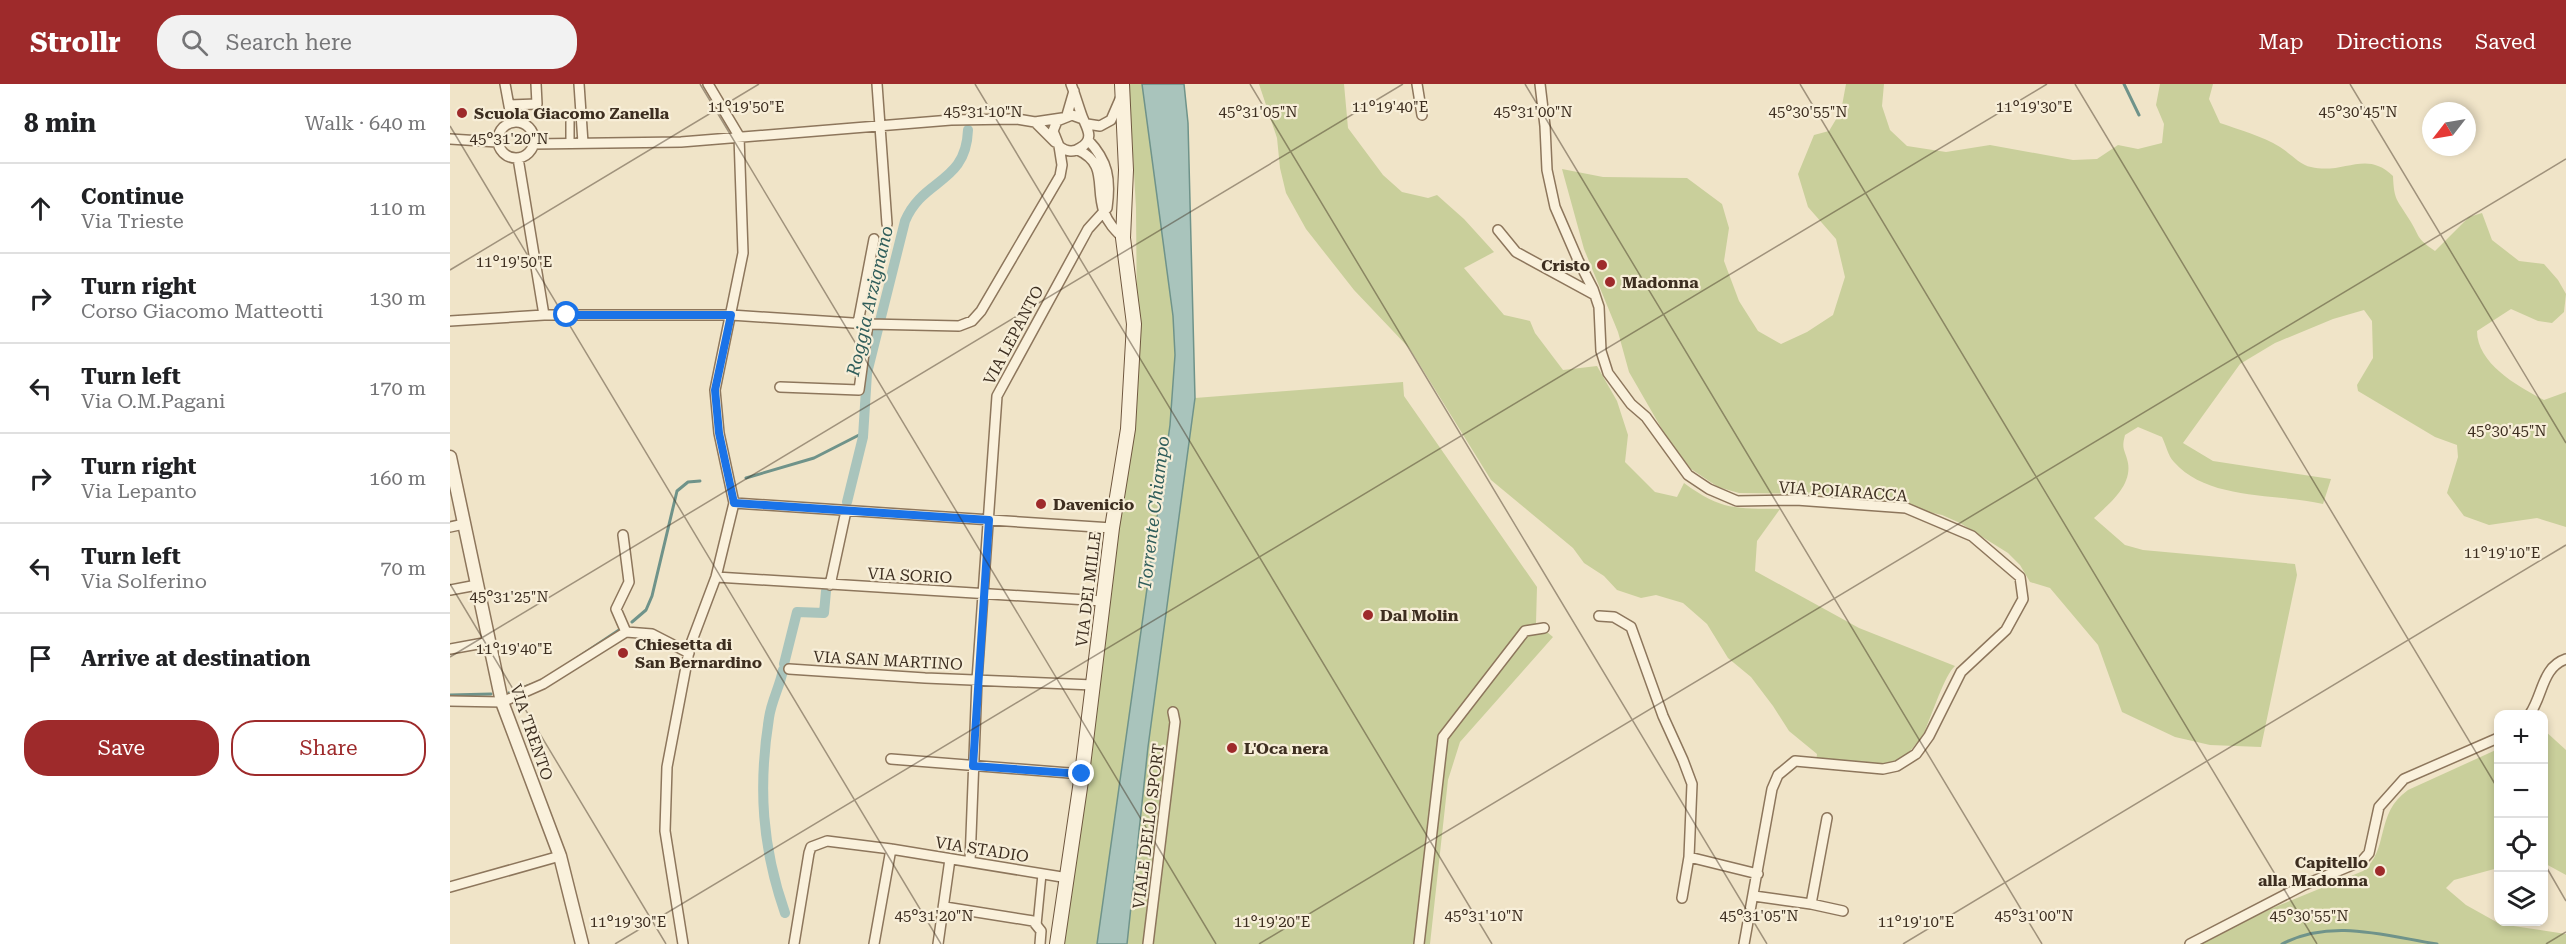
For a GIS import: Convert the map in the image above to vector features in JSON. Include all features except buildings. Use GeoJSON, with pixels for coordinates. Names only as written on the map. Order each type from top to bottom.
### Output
{"type":"FeatureCollection","features":[{"type":"Feature","properties":{"kind":"main road","name":"VIA DEI MILLE"},"geometry":{"type":"LineString","coordinates":[[1057,944],[1082,774],[1112,528],[1128,429],[1134,324],[1123,238],[1126,170],[1123,88]]}},
{"type":"Feature","properties":{"kind":"street"},"geometry":{"type":"LineString","coordinates":[[505,84],[512,122]]}},
{"type":"Feature","properties":{"kind":"street"},"geometry":{"type":"LineString","coordinates":[[509,105],[537,104],[536,84]]}},
{"type":"Feature","properties":{"kind":"street"},"geometry":{"type":"LineString","coordinates":[[579,84],[583,143]]}},
{"type":"Feature","properties":{"kind":"street"},"geometry":{"type":"LineString","coordinates":[[683,944],[665,831],[667,767],[680,689],[716,577],[734,503],[719,433],[715,390],[743,253],[739,136],[708,84]]}},
{"type":"Feature","properties":{"kind":"street"},"geometry":{"type":"LineString","coordinates":[[877,84],[887,224]]}},
{"type":"Feature","properties":{"kind":"street"},"geometry":{"type":"LineString","coordinates":[[1417,84],[1422,115]]}},
{"type":"Feature","properties":{"kind":"street","name":"VIA POIARACCA"},"geometry":{"type":"LineString","coordinates":[[1540,84],[1547,170],[1555,207],[1599,307],[1601,351],[1608,373],[1631,404],[1646,417],[1688,476],[1709,489],[1737,501],[1796,500],[1906,508],[1972,536],[2020,577],[2023,599],[2006,630],[1961,672],[1929,736],[1916,754],[1897,766],[1882,768],[1795,761],[1778,775],[1772,789],[1744,944]]}},
{"type":"Feature","properties":{"kind":"street"},"geometry":{"type":"LineString","coordinates":[[450,321],[544,315],[731,315],[868,324],[959,326],[972,321],[981,311],[1060,176],[1062,165],[1053,131],[1064,117],[1073,87]]}},
{"type":"Feature","properties":{"kind":"street"},"geometry":{"type":"LineString","coordinates":[[1073,87],[1089,129],[1088,140],[1078,150]]}},
{"type":"Feature","properties":{"kind":"street"},"geometry":{"type":"LineString","coordinates":[[533,144],[681,142],[880,125],[1017,119],[1035,122],[1064,117],[1100,126],[1111,120],[1123,88]]}},
{"type":"Feature","properties":{"kind":"street"},"geometry":{"type":"LineString","coordinates":[[570,117],[570,143]]}},
{"type":"Feature","properties":{"kind":"street"},"geometry":{"type":"LineString","coordinates":[[512,122],[519,122],[529,128],[532,133],[533,144],[524,156],[518,158],[504,154],[497,142],[505,125],[512,122]]}},
{"type":"Feature","properties":{"kind":"street"},"geometry":{"type":"LineString","coordinates":[[1035,122],[1057,144],[1068,151],[1078,150],[1088,155],[1098,169],[1103,208],[1110,225],[1123,238]]}},
{"type":"Feature","properties":{"kind":"street"},"geometry":{"type":"LineString","coordinates":[[450,139],[497,142]]}},
{"type":"Feature","properties":{"kind":"street"},"geometry":{"type":"LineString","coordinates":[[1088,140],[1099,152],[1107,168],[1108,198],[1103,208]]}},
{"type":"Feature","properties":{"kind":"street"},"geometry":{"type":"LineString","coordinates":[[518,158],[544,315]]}},
{"type":"Feature","properties":{"kind":"street","name":"VIA LEPANTO"},"geometry":{"type":"LineString","coordinates":[[970,862],[973,766],[997,396],[1090,226],[1103,208]]}},
{"type":"Feature","properties":{"kind":"street"},"geometry":{"type":"LineString","coordinates":[[1090,226],[1110,225]]}},
{"type":"Feature","properties":{"kind":"street"},"geometry":{"type":"LineString","coordinates":[[1498,230],[1516,252],[1595,295]]}},
{"type":"Feature","properties":{"kind":"street"},"geometry":{"type":"LineString","coordinates":[[858,323],[874,239]]}},
{"type":"Feature","properties":{"kind":"street"},"geometry":{"type":"LineString","coordinates":[[780,387],[859,390],[868,324]]}},
{"type":"Feature","properties":{"kind":"street","name":"VIA TRENTO"},"geometry":{"type":"LineString","coordinates":[[450,461],[502,702],[560,856],[582,944]]}},
{"type":"Feature","properties":{"kind":"street"},"geometry":{"type":"LineString","coordinates":[[734,503],[1112,528]]}},
{"type":"Feature","properties":{"kind":"street"},"geometry":{"type":"LineString","coordinates":[[830,585],[846,511]]}},
{"type":"Feature","properties":{"kind":"street"},"geometry":{"type":"LineString","coordinates":[[450,527],[464,524]]}},
{"type":"Feature","properties":{"kind":"street"},"geometry":{"type":"LineString","coordinates":[[623,535],[629,582],[616,609],[626,632]]}},
{"type":"Feature","properties":{"kind":"street","name":"VIA SORIO"},"geometry":{"type":"LineString","coordinates":[[716,577],[1103,601]]}},
{"type":"Feature","properties":{"kind":"street"},"geometry":{"type":"LineString","coordinates":[[450,590],[477,585]]}},
{"type":"Feature","properties":{"kind":"street"},"geometry":{"type":"LineString","coordinates":[[1599,616],[1614,617],[1630,627],[1663,716],[1692,784],[1689,857],[1682,898]]}},
{"type":"Feature","properties":{"kind":"street"},"geometry":{"type":"LineString","coordinates":[[1419,944],[1443,737],[1526,631],[1544,628]]}},
{"type":"Feature","properties":{"kind":"street"},"geometry":{"type":"LineString","coordinates":[[450,701],[502,702],[543,684],[626,632],[652,634],[690,653]]}},
{"type":"Feature","properties":{"kind":"street"},"geometry":{"type":"LineString","coordinates":[[450,649],[489,642]]}},
{"type":"Feature","properties":{"kind":"street"},"geometry":{"type":"LineString","coordinates":[[2532,710],[2548,671],[2556,662],[2566,659]]}},
{"type":"Feature","properties":{"kind":"street","name":"VIA SAN MARTINO"},"geometry":{"type":"LineString","coordinates":[[789,669],[925,678],[1093,685]]}},
{"type":"Feature","properties":{"kind":"street","name":"VIALE DELLO SPORT"},"geometry":{"type":"LineString","coordinates":[[1148,944],[1175,722],[1173,712]]}},
{"type":"Feature","properties":{"kind":"street"},"geometry":{"type":"LineString","coordinates":[[2190,944],[2304,885],[2362,861],[2369,853],[2379,807],[2404,779],[2494,740]]}},
{"type":"Feature","properties":{"kind":"street"},"geometry":{"type":"LineString","coordinates":[[891,759],[1082,774]]}},
{"type":"Feature","properties":{"kind":"street"},"geometry":{"type":"LineString","coordinates":[[1811,904],[1827,818]]}},
{"type":"Feature","properties":{"kind":"street","name":"VIA STADIO"},"geometry":{"type":"LineString","coordinates":[[794,944],[811,847],[827,841],[891,849],[1068,878]]}},
{"type":"Feature","properties":{"kind":"street"},"geometry":{"type":"LineString","coordinates":[[874,944],[891,849]]}},
{"type":"Feature","properties":{"kind":"street"},"geometry":{"type":"LineString","coordinates":[[450,887],[560,856]]}},
{"type":"Feature","properties":{"kind":"street"},"geometry":{"type":"LineString","coordinates":[[1689,857],[1758,874]]}},
{"type":"Feature","properties":{"kind":"street"},"geometry":{"type":"LineString","coordinates":[[938,944],[950,859]]}},
{"type":"Feature","properties":{"kind":"street"},"geometry":{"type":"LineString","coordinates":[[1036,925],[1042,874]]}},
{"type":"Feature","properties":{"kind":"street"},"geometry":{"type":"LineString","coordinates":[[1754,896],[1843,910]]}},
{"type":"Feature","properties":{"kind":"street"},"geometry":{"type":"LineString","coordinates":[[945,907],[1033,921],[1041,931],[1040,944]]}},
{"type":"Feature","properties":{"kind":"green space"},"geometry":{"type":"Polygon","coordinates":[[[1129,84],[1142,84],[1173,316],[1175,355],[1170,425],[1097,944],[1057,944],[1137,324],[1136,208],[1129,84]]]}},
{"type":"Feature","properties":{"kind":"green space"},"geometry":{"type":"Polygon","coordinates":[[[1259,84],[1344,84],[1348,128],[1383,175],[1402,192],[1428,198],[1437,195],[1464,219],[1494,252],[1464,268],[1504,315],[1530,321],[1535,333],[1563,370],[1597,366],[1617,401],[1628,435],[1625,462],[1655,492],[1677,497],[1684,483],[1709,499],[1730,506],[1780,509],[1757,541],[1755,571],[1859,628],[1955,666],[1943,686],[1924,733],[1897,766],[1816,762],[1817,754],[1789,731],[1751,677],[1728,658],[1707,624],[1683,603],[1656,595],[1641,598],[1617,590],[1604,576],[1584,563],[1573,548],[1491,480],[1410,349],[1354,290],[1306,229],[1286,193],[1280,168],[1277,138],[1259,84]]]}},
{"type":"Feature","properties":{"kind":"green space"},"geometry":{"type":"Polygon","coordinates":[[[1846,84],[1884,84],[1882,106],[1890,130],[1907,146],[1946,152],[1990,145],[2073,160],[2097,159],[2118,145],[2138,149],[2162,143],[2164,124],[2156,105],[2160,84],[2213,84],[2209,99],[2220,123],[2266,140],[2311,167],[2323,169],[2364,163],[2383,168],[2393,176],[2397,199],[2419,237],[2435,251],[2469,217],[2482,213],[2492,240],[2519,261],[2544,264],[2558,280],[2566,294],[2564,312],[2552,323],[2538,321],[2511,309],[2477,331],[2484,354],[2501,373],[2512,381],[2544,400],[2566,392],[2566,527],[2537,518],[2489,525],[2464,516],[2447,493],[2458,457],[2457,445],[2435,437],[2358,391],[2357,385],[2373,358],[2372,321],[2364,310],[2333,319],[2275,343],[2240,364],[2183,443],[2213,461],[2331,479],[2323,504],[2244,494],[2205,483],[2188,475],[2174,462],[2162,437],[2138,427],[2125,435],[2123,447],[2128,471],[2123,487],[2094,518],[2125,545],[2143,550],[2295,564],[2297,575],[2261,747],[2210,745],[2175,737],[2122,712],[2098,645],[2050,588],[2030,582],[2020,565],[2008,553],[1960,523],[1942,515],[1911,508],[1823,494],[1739,493],[1718,487],[1691,469],[1667,438],[1629,372],[1618,332],[1584,249],[1562,169],[1603,177],[1687,178],[1722,204],[1729,228],[1724,261],[1739,301],[1758,331],[1781,344],[1807,332],[1833,315],[1845,277],[1836,239],[1808,207],[1798,174],[1814,135],[1829,131],[1841,111],[1846,84]]]}},
{"type":"Feature","properties":{"kind":"green space"},"geometry":{"type":"Polygon","coordinates":[[[1403,382],[1404,396],[1537,587],[1536,623],[1553,637],[1460,742],[1448,780],[1430,944],[1127,944],[1148,747],[1195,398],[1403,382]]]}},
{"type":"Feature","properties":{"kind":"green space"},"geometry":{"type":"Polygon","coordinates":[[[2548,734],[2566,750],[2566,875],[2548,865],[2548,734]]]}},
{"type":"Feature","properties":{"kind":"green space"},"geometry":{"type":"Polygon","coordinates":[[[2494,751],[2494,869],[2454,880],[2446,888],[2466,905],[2494,921],[2494,926],[2513,926],[2566,934],[2566,944],[2195,944],[2275,907],[2363,871],[2377,853],[2390,810],[2408,790],[2494,751]]]}},
{"type":"Feature","properties":{"kind":"water"},"geometry":{"type":"Polygon","coordinates":[[[1142,84],[1184,84],[1188,123],[1195,398],[1148,747],[1127,944],[1097,944],[1170,425],[1175,355],[1173,316],[1142,84]]]}},
{"type":"Feature","properties":{"kind":"waterway"},"geometry":{"type":"LineString","coordinates":[[2124,84],[2139,115]]}},
{"type":"Feature","properties":{"kind":"waterway","name":"Roggia Arzignano"},"geometry":{"type":"LineString","coordinates":[[847,502],[863,437],[867,373],[905,221],[922,196],[952,171],[960,161],[968,130]]}},
{"type":"Feature","properties":{"kind":"waterway"},"geometry":{"type":"LineString","coordinates":[[746,478],[814,458],[861,434]]}},
{"type":"Feature","properties":{"kind":"waterway"},"geometry":{"type":"LineString","coordinates":[[632,622],[646,610],[652,596],[677,491],[688,482],[700,481]]}},
{"type":"Feature","properties":{"kind":"waterway","name":"Roggia Arzignano"},"geometry":{"type":"LineString","coordinates":[[784,664],[797,612],[824,613],[826,591]]}},
{"type":"Feature","properties":{"kind":"waterway"},"geometry":{"type":"LineString","coordinates":[[574,660],[619,630]]}},
{"type":"Feature","properties":{"kind":"waterway","name":"Roggia Arzignano"},"geometry":{"type":"LineString","coordinates":[[783,670],[769,718],[763,793],[771,864],[785,913]]}},
{"type":"Feature","properties":{"kind":"waterway"},"geometry":{"type":"LineString","coordinates":[[509,693],[530,685]]}},
{"type":"Feature","properties":{"kind":"waterway"},"geometry":{"type":"LineString","coordinates":[[450,695],[491,694]]}},
{"type":"Feature","properties":{"kind":"waterway"},"geometry":{"type":"LineString","coordinates":[[2282,944],[2301,936],[2339,930],[2359,931],[2437,944]]}},
{"type":"Feature","properties":{"kind":"place","name":"Scuola Giacomo Zanella"},"geometry":{"type":"Point","coordinates":[462,113]}},
{"type":"Feature","properties":{"kind":"place","name":"Cristo"},"geometry":{"type":"Point","coordinates":[1602,265]}},
{"type":"Feature","properties":{"kind":"place","name":"Madonna"},"geometry":{"type":"Point","coordinates":[1610,282]}},
{"type":"Feature","properties":{"kind":"place","name":"Davenicio"},"geometry":{"type":"Point","coordinates":[1041,504]}},
{"type":"Feature","properties":{"kind":"place","name":"Dal Molin"},"geometry":{"type":"Point","coordinates":[1368,615]}},
{"type":"Feature","properties":{"kind":"place","name":"Chiesetta di San Bernardino"},"geometry":{"type":"Point","coordinates":[623,653]}},
{"type":"Feature","properties":{"kind":"place","name":"L'Oca nera"},"geometry":{"type":"Point","coordinates":[1232,748]}},
{"type":"Feature","properties":{"kind":"place","name":"Capitello alla Madonna"},"geometry":{"type":"Point","coordinates":[2380,871]}},
{"type":"Feature","properties":{"kind":"route"},"geometry":{"type":"LineString","coordinates":[[567,315],[731,315],[715,390],[719,433],[734,503],[989,520],[973,766],[1082,774]]}},
{"type":"Feature","properties":{"kind":"water label","name":"Torrente Chiampo"},"geometry":{"type":"Point","coordinates":[1154,513]}}]}
